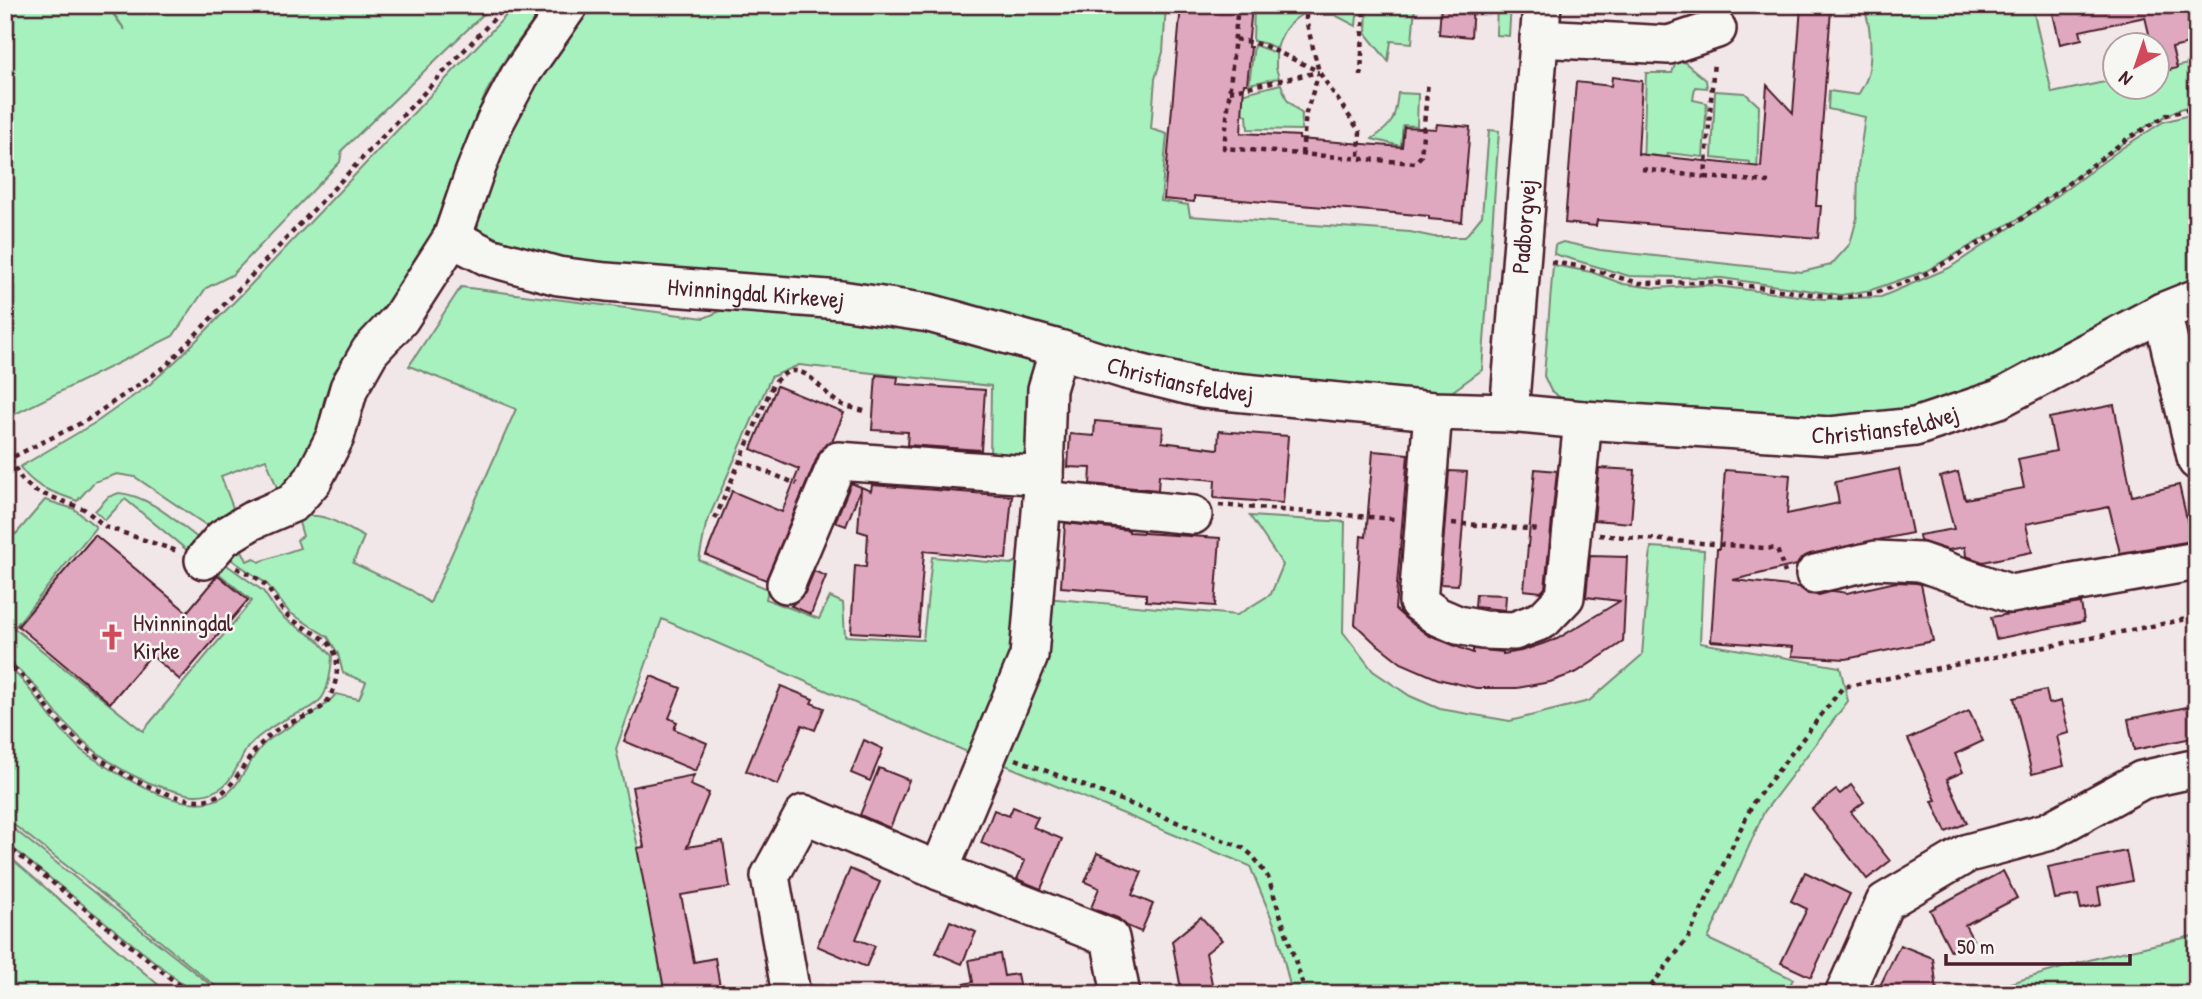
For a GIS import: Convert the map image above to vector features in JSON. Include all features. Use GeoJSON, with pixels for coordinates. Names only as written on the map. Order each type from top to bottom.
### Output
{"type":"FeatureCollection","features":[{"type":"Feature","properties":{"kind":"street"},"geometry":{"type":"LineString","coordinates":[[210,554],[223,538],[251,521],[293,503],[313,480],[335,437],[349,388],[370,351],[400,319],[452,238],[495,122],[520,75],[569,5]]}},
{"type":"Feature","properties":{"kind":"street","name":"Padborgvej"},"geometry":{"type":"LineString","coordinates":[[1509,413],[1540,22],[1668,45],[1717,29]]}},
{"type":"Feature","properties":{"kind":"street","name":"Hvinningdal Kirkevej"},"geometry":{"type":"LineString","coordinates":[[452,238],[488,257],[558,276],[841,299],[929,313],[1059,349]]}},
{"type":"Feature","properties":{"kind":"street","name":"Christiansfeldvej"},"geometry":{"type":"LineString","coordinates":[[1059,349],[1126,370],[1203,389],[1433,411],[1509,413],[1583,421],[1830,436],[1915,427],[1999,399],[2162,312],[2197,298]]}},
{"type":"Feature","properties":{"kind":"street"},"geometry":{"type":"LineString","coordinates":[[2162,312],[2197,461]]}},
{"type":"Feature","properties":{"kind":"street"},"geometry":{"type":"LineString","coordinates":[[939,871],[1029,656],[1043,488],[1047,388],[1059,349]]}},
{"type":"Feature","properties":{"kind":"street"},"geometry":{"type":"LineString","coordinates":[[1433,411],[1418,603],[1437,616],[1458,625],[1483,630],[1514,631],[1543,620],[1565,597],[1583,421]]}},
{"type":"Feature","properties":{"kind":"street"},"geometry":{"type":"LineString","coordinates":[[786,584],[838,461],[1043,488],[1193,515]]}},
{"type":"Feature","properties":{"kind":"street"},"geometry":{"type":"LineString","coordinates":[[1815,574],[1876,560],[1920,562],[2011,594],[2197,561]]}},
{"type":"Feature","properties":{"kind":"street"},"geometry":{"type":"LineString","coordinates":[[1844,994],[1885,902],[1968,853],[2047,832],[2142,780],[2197,768]]}},
{"type":"Feature","properties":{"kind":"street"},"geometry":{"type":"LineString","coordinates":[[792,994],[770,876],[804,814],[1110,939],[1121,994]]}},
{"type":"Feature","properties":{"kind":"path"},"geometry":{"type":"LineString","coordinates":[[5,662],[30,682],[54,717],[81,746],[121,773],[169,794],[201,800],[222,795],[236,780],[244,764],[259,745],[277,729],[322,707],[334,689],[338,665],[334,652],[326,640],[290,617],[262,582],[210,554],[106,527],[84,509],[35,491],[22,480],[7,460],[87,420],[166,366],[507,5]]}},
{"type":"Feature","properties":{"kind":"path"},"geometry":{"type":"LineString","coordinates":[[1238,5],[1224,148],[1415,163],[1421,156],[1428,81]]}},
{"type":"Feature","properties":{"kind":"path"},"geometry":{"type":"LineString","coordinates":[[1306,5],[1306,20],[1319,72],[1360,132],[1359,158]]}},
{"type":"Feature","properties":{"kind":"path"},"geometry":{"type":"LineString","coordinates":[[1361,76],[1364,5]]}},
{"type":"Feature","properties":{"kind":"path"},"geometry":{"type":"LineString","coordinates":[[1705,177],[1717,29]]}},
{"type":"Feature","properties":{"kind":"path"},"geometry":{"type":"LineString","coordinates":[[1235,39],[1263,45],[1319,72]]}},
{"type":"Feature","properties":{"kind":"path"},"geometry":{"type":"LineString","coordinates":[[1229,91],[1319,72]]}},
{"type":"Feature","properties":{"kind":"path"},"geometry":{"type":"LineString","coordinates":[[1302,154],[1306,113],[1319,72]]}},
{"type":"Feature","properties":{"kind":"path"},"geometry":{"type":"LineString","coordinates":[[1521,258],[1578,266],[1639,283],[1718,282],[1841,298],[1875,293],[1920,277],[2020,220],[2127,139],[2167,115],[2197,107]]}},
{"type":"Feature","properties":{"kind":"path"},"geometry":{"type":"LineString","coordinates":[[1642,169],[1769,182]]}},
{"type":"Feature","properties":{"kind":"path"},"geometry":{"type":"LineString","coordinates":[[715,519],[773,384],[780,375],[802,372],[811,377],[839,404],[864,411]]}},
{"type":"Feature","properties":{"kind":"path"},"geometry":{"type":"LineString","coordinates":[[740,461],[823,495]]}},
{"type":"Feature","properties":{"kind":"path"},"geometry":{"type":"LineString","coordinates":[[1193,515],[1210,504],[1777,549],[1784,573],[1815,574]]}},
{"type":"Feature","properties":{"kind":"path"},"geometry":{"type":"LineString","coordinates":[[1645,994],[1688,938],[1753,803],[1843,687],[2197,617]]}},
{"type":"Feature","properties":{"kind":"path"},"geometry":{"type":"LineString","coordinates":[[990,748],[1243,848],[1253,856],[1268,877],[1306,994]]}},
{"type":"Feature","properties":{"kind":"path"},"geometry":{"type":"LineString","coordinates":[[5,844],[190,994]]}},
{"type":"Feature","properties":{"kind":"path"},"geometry":{"type":"LineString","coordinates":[[5,949],[8,951],[5,956]]}},
{"type":"Feature","properties":{"kind":"path"},"geometry":{"type":"LineString","coordinates":[[98,994],[112,984],[124,986],[135,994]]}},
{"type":"Feature","properties":{"kind":"green space"},"geometry":{"type":"Polygon","coordinates":[[[5,5],[106,5],[125,30],[108,5],[493,5],[342,150],[340,162],[232,275],[206,288],[173,336],[5,419],[5,5]]]}},
{"type":"Feature","properties":{"kind":"green space"},"geometry":{"type":"Polygon","coordinates":[[[516,5],[545,5],[506,58],[486,93],[433,231],[409,280],[334,372],[315,440],[304,465],[278,490],[266,459],[221,476],[233,508],[209,527],[135,477],[117,474],[94,482],[77,501],[46,489],[26,475],[20,467],[98,421],[149,385],[179,358],[516,5]]]}},
{"type":"Feature","properties":{"kind":"green space"},"geometry":{"type":"Polygon","coordinates":[[[584,5],[1166,5],[1163,52],[1155,79],[1151,129],[1167,134],[1161,201],[1188,205],[1190,216],[1410,232],[1434,237],[1465,237],[1482,216],[1489,130],[1499,131],[1482,370],[1446,396],[1214,376],[561,264],[483,236],[474,222],[509,121],[584,5]]]}},
{"type":"Feature","properties":{"kind":"green space"},"geometry":{"type":"Polygon","coordinates":[[[1254,5],[1302,5],[1301,15],[1285,29],[1277,49],[1253,41],[1254,5]]]}},
{"type":"Feature","properties":{"kind":"green space"},"geometry":{"type":"Polygon","coordinates":[[[1325,5],[1358,5],[1356,26],[1335,15],[1324,15],[1325,5]]]}},
{"type":"Feature","properties":{"kind":"green space"},"geometry":{"type":"Polygon","coordinates":[[[1367,5],[1415,5],[1412,43],[1391,41],[1388,61],[1366,34],[1367,5]]]}},
{"type":"Feature","properties":{"kind":"green space"},"geometry":{"type":"Polygon","coordinates":[[[1497,5],[1511,5],[1509,36],[1496,35],[1497,5]]]}},
{"type":"Feature","properties":{"kind":"green space"},"geometry":{"type":"Polygon","coordinates":[[[1861,5],[2032,5],[2052,93],[2100,83],[2100,102],[2170,102],[2170,68],[2197,62],[2197,104],[2177,110],[2147,126],[2021,217],[1926,271],[1871,290],[1841,295],[1722,278],[1629,276],[1554,254],[1555,245],[1563,242],[1600,250],[1802,272],[1831,265],[1850,244],[1857,218],[1858,167],[1865,117],[1828,109],[1829,91],[1858,95],[1867,79],[1870,38],[1865,11],[1861,5]]]}},
{"type":"Feature","properties":{"kind":"green space"},"geometry":{"type":"Polygon","coordinates":[[[1254,45],[1276,53],[1279,78],[1249,84],[1254,45]]]}},
{"type":"Feature","properties":{"kind":"green space"},"geometry":{"type":"Polygon","coordinates":[[[1679,53],[1683,61],[1706,80],[1707,88],[1695,87],[1693,100],[1707,103],[1703,157],[1668,153],[1665,168],[1643,166],[1646,73],[1672,73],[1679,53]]]}},
{"type":"Feature","properties":{"kind":"green space"},"geometry":{"type":"Polygon","coordinates":[[[1281,84],[1287,100],[1302,114],[1301,130],[1248,129],[1247,115],[1235,111],[1237,95],[1281,84]]]}},
{"type":"Feature","properties":{"kind":"green space"},"geometry":{"type":"Polygon","coordinates":[[[1715,91],[1745,93],[1759,106],[1757,176],[1750,174],[1750,162],[1712,158],[1715,91]]]}},
{"type":"Feature","properties":{"kind":"green space"},"geometry":{"type":"Polygon","coordinates":[[[1398,93],[1418,94],[1417,126],[1403,125],[1401,146],[1372,139],[1392,120],[1398,93]]]}},
{"type":"Feature","properties":{"kind":"green space"},"geometry":{"type":"Polygon","coordinates":[[[2197,113],[2197,284],[2012,383],[1886,422],[1567,402],[1551,391],[1544,376],[1553,265],[1591,272],[1623,284],[1656,288],[1707,285],[1823,299],[1881,297],[1949,268],[2163,122],[2197,113]]]}},
{"type":"Feature","properties":{"kind":"green space"},"geometry":{"type":"Polygon","coordinates":[[[461,287],[704,318],[723,310],[781,309],[907,328],[1030,355],[1039,370],[1028,456],[1019,467],[990,459],[991,386],[799,365],[771,377],[706,524],[699,560],[768,589],[766,599],[819,619],[830,597],[843,603],[845,636],[923,640],[932,557],[1011,564],[1024,558],[1018,638],[974,755],[662,619],[616,749],[671,994],[225,994],[5,818],[5,664],[21,679],[56,724],[85,753],[147,789],[163,796],[195,803],[210,801],[231,791],[266,742],[320,709],[336,694],[359,699],[366,682],[343,673],[338,654],[328,637],[289,612],[267,584],[229,558],[241,548],[247,561],[254,558],[259,562],[300,548],[297,540],[303,536],[298,519],[306,516],[323,517],[364,537],[353,563],[411,590],[430,603],[516,409],[409,366],[461,287]]]}},
{"type":"Feature","properties":{"kind":"green space"},"geometry":{"type":"Polygon","coordinates":[[[119,493],[152,504],[198,538],[188,551],[125,499],[105,520],[95,511],[108,497],[119,493]]]}},
{"type":"Feature","properties":{"kind":"green space"},"geometry":{"type":"Polygon","coordinates":[[[45,500],[74,509],[96,527],[14,628],[143,731],[252,601],[217,572],[224,563],[263,591],[285,619],[318,640],[332,656],[330,677],[319,701],[279,722],[257,738],[248,747],[228,781],[219,789],[206,794],[188,794],[154,784],[126,772],[100,755],[66,724],[33,683],[5,658],[5,525],[16,534],[45,500]]]}},
{"type":"Feature","properties":{"kind":"green space"},"geometry":{"type":"Polygon","coordinates":[[[1250,516],[1345,522],[1343,632],[1373,671],[1410,696],[1440,709],[1510,721],[1589,701],[1642,655],[1651,547],[1704,550],[1700,643],[1840,667],[1848,701],[1764,812],[1708,939],[1793,979],[1786,994],[1292,994],[1277,931],[1250,866],[998,762],[1045,668],[1046,598],[1237,615],[1271,594],[1283,565],[1250,516]]]}},
{"type":"Feature","properties":{"kind":"green space"},"geometry":{"type":"Polygon","coordinates":[[[5,822],[222,994],[195,994],[5,842],[5,822]]]}},
{"type":"Feature","properties":{"kind":"green space"},"geometry":{"type":"Polygon","coordinates":[[[5,853],[169,994],[5,994],[5,853]]]}},
{"type":"Feature","properties":{"kind":"green space"},"geometry":{"type":"Polygon","coordinates":[[[2197,935],[2197,994],[2003,994],[2007,984],[2100,957],[2197,935]]]}},
{"type":"Feature","properties":{"kind":"building"},"geometry":{"type":"Polygon","coordinates":[[[1181,5],[1252,7],[1248,47],[1251,47],[1247,84],[1244,84],[1241,133],[1402,147],[1404,127],[1436,129],[1437,124],[1470,127],[1462,222],[1429,219],[1429,216],[1194,196],[1194,202],[1164,199],[1181,5]]]}},
{"type":"Feature","properties":{"kind":"building"},"geometry":{"type":"Polygon","coordinates":[[[1441,5],[1473,5],[1471,37],[1439,34],[1441,5]]]}},
{"type":"Feature","properties":{"kind":"building"},"geometry":{"type":"Polygon","coordinates":[[[2051,5],[2192,5],[2197,24],[2197,42],[2172,48],[2177,68],[2170,70],[2170,32],[2149,32],[2145,17],[2080,31],[2082,39],[2060,44],[2051,5]]]}},
{"type":"Feature","properties":{"kind":"building"},"geometry":{"type":"Polygon","coordinates":[[[1801,6],[1831,9],[1816,206],[1821,206],[1818,238],[1597,220],[1596,226],[1565,223],[1576,82],[1611,86],[1612,77],[1642,81],[1638,154],[1761,167],[1767,85],[1793,113],[1801,6]]]}},
{"type":"Feature","properties":{"kind":"building"},"geometry":{"type":"Polygon","coordinates":[[[876,375],[898,377],[897,384],[985,390],[981,450],[907,445],[908,432],[872,430],[876,375]]]}},
{"type":"Feature","properties":{"kind":"building"},"geometry":{"type":"Polygon","coordinates":[[[777,386],[844,413],[832,442],[826,444],[819,453],[766,580],[706,555],[732,491],[782,512],[799,469],[751,449],[777,386]]]}},
{"type":"Feature","properties":{"kind":"building"},"geometry":{"type":"Polygon","coordinates":[[[2114,405],[2132,496],[2179,485],[2192,541],[2120,553],[2109,507],[2026,524],[2032,552],[1983,562],[1966,556],[1965,547],[1948,550],[1920,541],[1919,535],[1954,529],[1940,477],[1958,472],[1965,499],[2024,488],[2018,459],[2056,451],[2049,418],[2114,405]]]}},
{"type":"Feature","properties":{"kind":"building"},"geometry":{"type":"Polygon","coordinates":[[[1095,421],[1163,427],[1162,442],[1218,449],[1219,431],[1288,436],[1283,503],[1214,498],[1215,480],[1159,475],[1158,490],[1090,484],[1091,468],[1068,467],[1070,434],[1094,436],[1095,421]]]}},
{"type":"Feature","properties":{"kind":"building"},"geometry":{"type":"Polygon","coordinates":[[[1373,451],[1408,454],[1395,609],[1406,619],[1428,635],[1473,653],[1473,649],[1503,654],[1521,651],[1557,639],[1620,601],[1586,597],[1590,556],[1627,557],[1623,642],[1577,672],[1550,682],[1517,688],[1476,688],[1438,679],[1401,663],[1355,624],[1361,536],[1366,537],[1373,451]]]}},
{"type":"Feature","properties":{"kind":"building"},"geometry":{"type":"Polygon","coordinates":[[[1599,468],[1635,470],[1631,523],[1594,520],[1599,468]]]}},
{"type":"Feature","properties":{"kind":"building"},"geometry":{"type":"Polygon","coordinates":[[[1535,469],[1557,471],[1545,588],[1541,592],[1524,590],[1535,469]]]}},
{"type":"Feature","properties":{"kind":"building"},"geometry":{"type":"Polygon","coordinates":[[[1899,469],[1912,533],[1810,554],[1801,558],[1797,565],[1733,580],[1799,587],[1808,594],[1819,595],[1834,591],[1847,593],[1896,582],[1921,584],[1933,641],[1846,659],[1792,656],[1793,647],[1711,641],[1725,470],[1790,475],[1787,514],[1839,503],[1835,482],[1899,469]]]}},
{"type":"Feature","properties":{"kind":"building"},"geometry":{"type":"Polygon","coordinates":[[[1449,471],[1467,472],[1458,585],[1440,584],[1449,471]]]}},
{"type":"Feature","properties":{"kind":"building"},"geometry":{"type":"Polygon","coordinates":[[[851,483],[871,491],[872,485],[1012,496],[1006,559],[924,551],[918,636],[851,632],[855,566],[866,567],[868,534],[858,531],[861,488],[846,526],[835,522],[851,483]]]}},
{"type":"Feature","properties":{"kind":"building"},"geometry":{"type":"Polygon","coordinates":[[[1065,523],[1129,532],[1220,538],[1215,606],[1146,601],[1146,594],[1061,587],[1065,523]]]}},
{"type":"Feature","properties":{"kind":"building"},"geometry":{"type":"Polygon","coordinates":[[[95,535],[187,612],[218,575],[248,600],[180,680],[151,655],[110,703],[18,626],[95,535]]]}},
{"type":"Feature","properties":{"kind":"building"},"geometry":{"type":"Polygon","coordinates":[[[814,571],[826,576],[811,614],[791,606],[805,593],[814,571]]]}},
{"type":"Feature","properties":{"kind":"building"},"geometry":{"type":"Polygon","coordinates":[[[1476,594],[1506,595],[1505,610],[1475,607],[1476,594]]]}},
{"type":"Feature","properties":{"kind":"building"},"geometry":{"type":"Polygon","coordinates":[[[2081,603],[2084,621],[1996,639],[1991,617],[2081,603]]]}},
{"type":"Feature","properties":{"kind":"building"},"geometry":{"type":"Polygon","coordinates":[[[651,676],[681,688],[669,718],[677,722],[674,729],[707,743],[696,771],[624,741],[651,676]]]}},
{"type":"Feature","properties":{"kind":"building"},"geometry":{"type":"Polygon","coordinates":[[[781,686],[813,699],[811,703],[824,708],[815,730],[802,725],[778,785],[746,771],[781,686]]]}},
{"type":"Feature","properties":{"kind":"building"},"geometry":{"type":"Polygon","coordinates":[[[2046,690],[2049,704],[2061,701],[2069,733],[2057,736],[2064,766],[2032,774],[2014,698],[2046,690]]]}},
{"type":"Feature","properties":{"kind":"building"},"geometry":{"type":"Polygon","coordinates":[[[2197,705],[2197,737],[2134,750],[2128,719],[2197,705]]]}},
{"type":"Feature","properties":{"kind":"building"},"geometry":{"type":"Polygon","coordinates":[[[1969,711],[1983,741],[1955,754],[1963,772],[1947,779],[1967,823],[1946,832],[1932,801],[1936,800],[1908,739],[1969,711]]]}},
{"type":"Feature","properties":{"kind":"building"},"geometry":{"type":"Polygon","coordinates":[[[864,740],[883,749],[870,781],[851,773],[864,740]]]}},
{"type":"Feature","properties":{"kind":"building"},"geometry":{"type":"Polygon","coordinates":[[[879,768],[909,780],[890,828],[860,815],[879,768]]]}},
{"type":"Feature","properties":{"kind":"building"},"geometry":{"type":"Polygon","coordinates":[[[694,775],[690,785],[709,793],[687,847],[723,841],[730,887],[681,895],[694,962],[715,958],[720,987],[683,994],[665,994],[637,848],[644,847],[632,787],[694,775]]]}},
{"type":"Feature","properties":{"kind":"building"},"geometry":{"type":"Polygon","coordinates":[[[1851,785],[1864,802],[1851,812],[1890,861],[1867,879],[1812,809],[1836,790],[1840,794],[1851,785]]]}},
{"type":"Feature","properties":{"kind":"building"},"geometry":{"type":"Polygon","coordinates":[[[1013,807],[1038,817],[1033,827],[1062,839],[1041,889],[1017,879],[1025,861],[981,843],[994,810],[1009,816],[1013,807]]]}},
{"type":"Feature","properties":{"kind":"building"},"geometry":{"type":"Polygon","coordinates":[[[2126,851],[2132,881],[2098,888],[2101,905],[2081,909],[2078,895],[2055,899],[2048,867],[2126,851]]]}},
{"type":"Feature","properties":{"kind":"building"},"geometry":{"type":"Polygon","coordinates":[[[1097,853],[1142,872],[1132,895],[1153,904],[1141,932],[1127,926],[1118,918],[1091,908],[1099,888],[1085,882],[1097,853]]]}},
{"type":"Feature","properties":{"kind":"building"},"geometry":{"type":"Polygon","coordinates":[[[850,869],[880,882],[856,939],[875,946],[866,967],[817,946],[850,869]]]}},
{"type":"Feature","properties":{"kind":"building"},"geometry":{"type":"Polygon","coordinates":[[[2003,871],[2017,898],[1965,925],[1973,940],[1951,951],[1930,910],[2003,871]]]}},
{"type":"Feature","properties":{"kind":"building"},"geometry":{"type":"Polygon","coordinates":[[[1805,872],[1850,894],[1811,977],[1781,963],[1807,909],[1791,901],[1805,872]]]}},
{"type":"Feature","properties":{"kind":"building"},"geometry":{"type":"Polygon","coordinates":[[[1201,917],[1222,940],[1206,953],[1214,994],[1182,994],[1172,941],[1201,917]]]}},
{"type":"Feature","properties":{"kind":"building"},"geometry":{"type":"Polygon","coordinates":[[[950,921],[976,932],[962,964],[936,953],[950,921]]]}},
{"type":"Feature","properties":{"kind":"building"},"geometry":{"type":"Polygon","coordinates":[[[1900,945],[1933,958],[1937,991],[1876,994],[1900,945]]]}},
{"type":"Feature","properties":{"kind":"building"},"geometry":{"type":"Polygon","coordinates":[[[1000,954],[1004,976],[1017,974],[1021,994],[964,994],[963,984],[973,982],[969,960],[1000,954]]]}},
{"type":"Feature","properties":{"kind":"place","name":"Hvinningdal Kirke"},"geometry":{"type":"Point","coordinates":[112,637]}}]}
